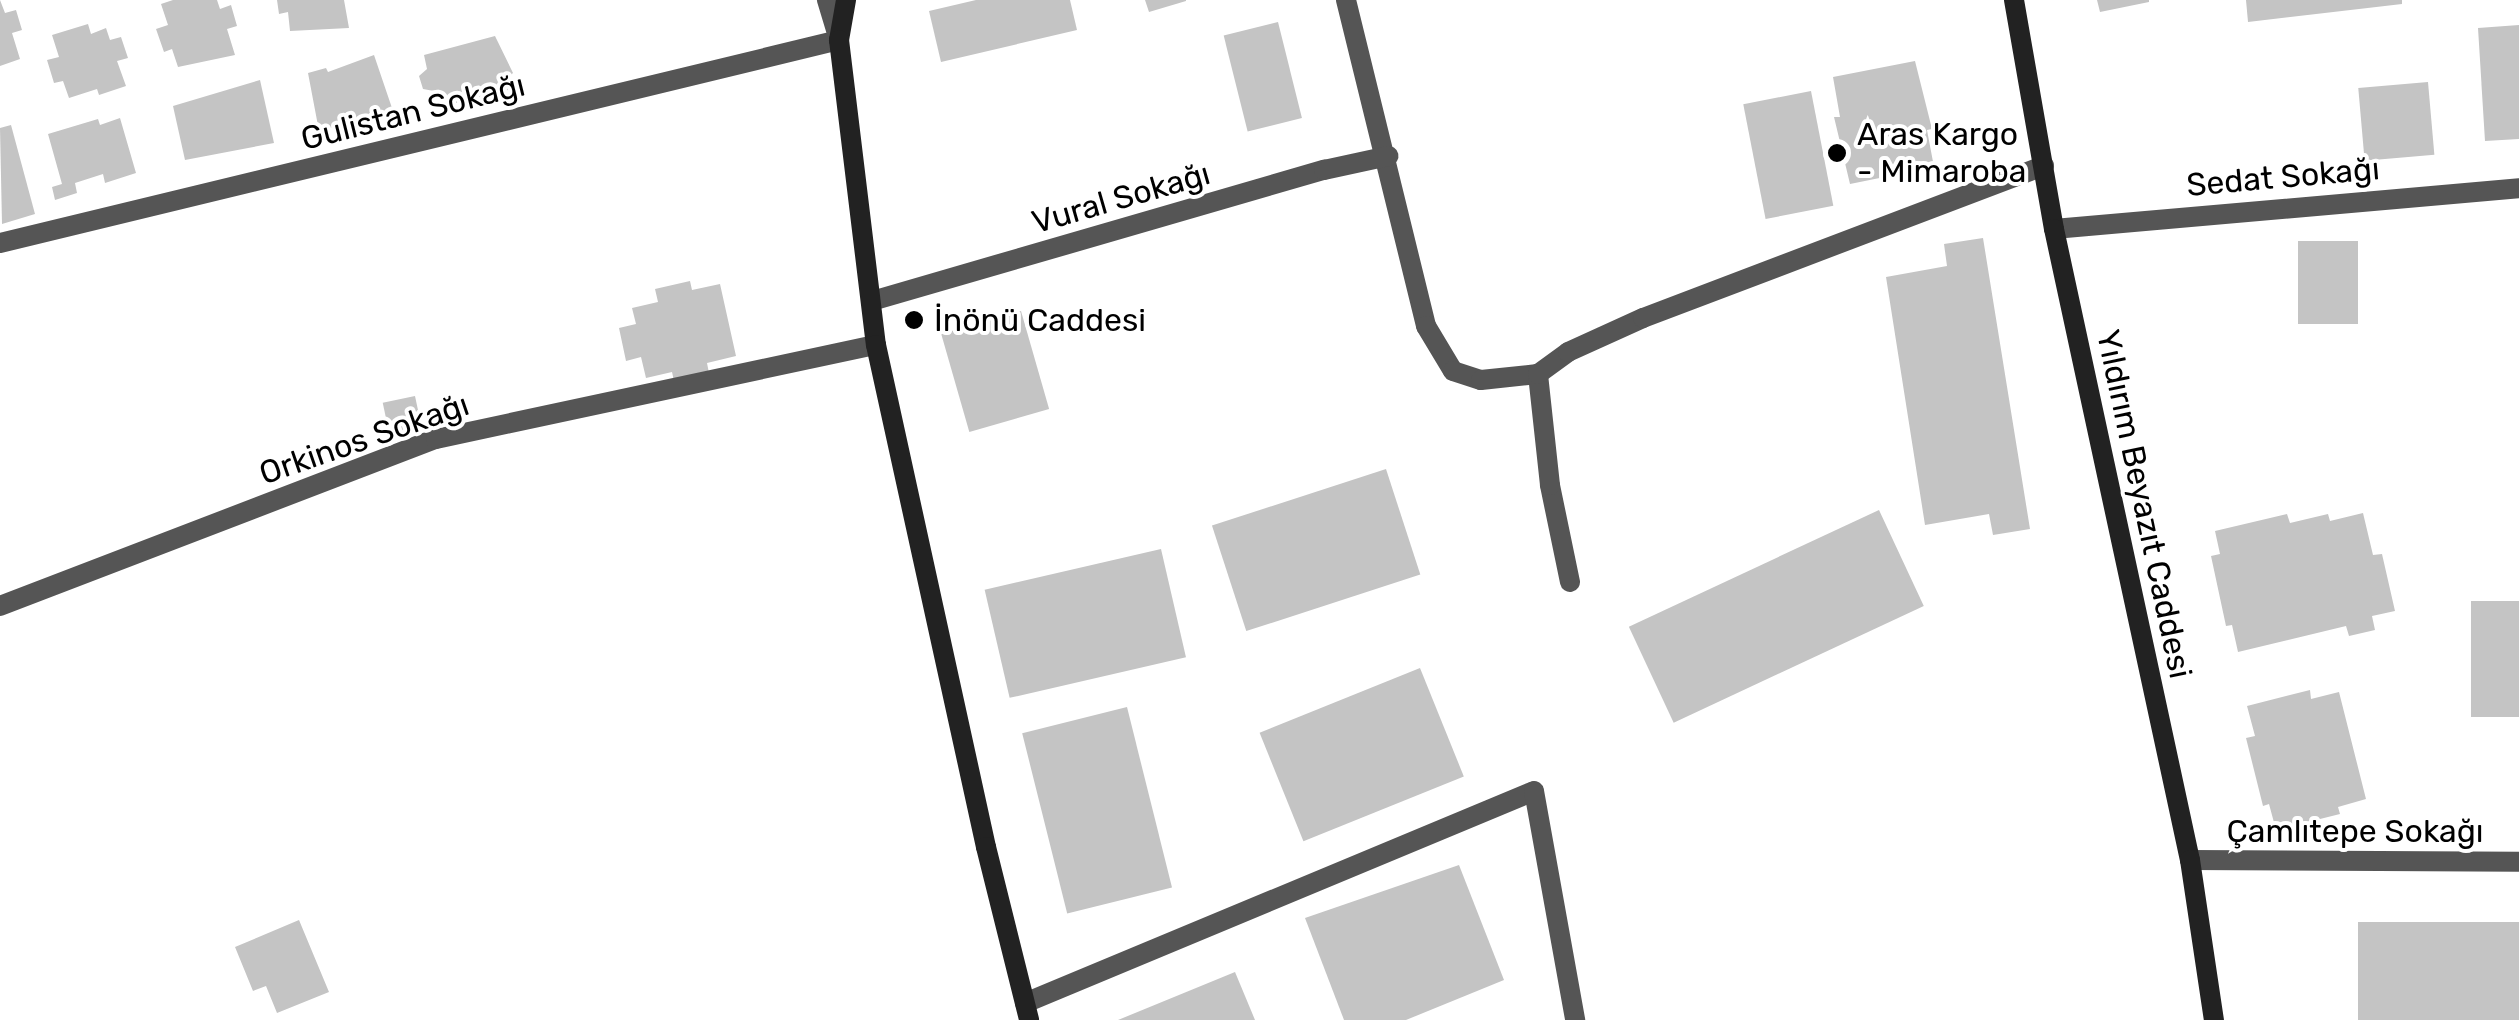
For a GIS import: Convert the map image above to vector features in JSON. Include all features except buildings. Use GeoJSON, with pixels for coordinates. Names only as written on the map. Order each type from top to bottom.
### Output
{"type":"FeatureCollection","features":[{"type":"Feature","properties":{"kind":"main road"},"geometry":{"type":"LineString","coordinates":[[846,0],[839,40],[876,346],[1027,1012]]}},
{"type":"Feature","properties":{"kind":"main road","name":"Yıldırım Beyazıt Caddesi"},"geometry":{"type":"LineString","coordinates":[[2014,0],[2054,229],[2190,860],[2214,1020]]}},
{"type":"Feature","properties":{"kind":"street"},"geometry":{"type":"LineString","coordinates":[[826,0],[839,40]]}},
{"type":"Feature","properties":{"kind":"street"},"geometry":{"type":"LineString","coordinates":[[1346,0],[1388,156],[1394,204],[1426,326],[1453,371],[1482,380],[1538,374],[1568,352],[1643,318],[2044,166]]}},
{"type":"Feature","properties":{"kind":"street","name":"Gulistan Sokağı"},"geometry":{"type":"LineString","coordinates":[[0,243],[839,40]]}},
{"type":"Feature","properties":{"kind":"street","name":"Vural Sokağı"},"geometry":{"type":"LineString","coordinates":[[872,301],[1324,170],[1388,156]]}},
{"type":"Feature","properties":{"kind":"street","name":"Sedat Sokağı"},"geometry":{"type":"LineString","coordinates":[[2054,229],[2519,188]]}},
{"type":"Feature","properties":{"kind":"street","name":"Orkinos Sokağı"},"geometry":{"type":"LineString","coordinates":[[0,606],[436,439],[876,346]]}},
{"type":"Feature","properties":{"kind":"street"},"geometry":{"type":"LineString","coordinates":[[1538,374],[1550,486],[1570,582]]}},
{"type":"Feature","properties":{"kind":"street"},"geometry":{"type":"LineString","coordinates":[[1027,1012],[1534,791],[1575,1020]]}},
{"type":"Feature","properties":{"kind":"street","name":"Çamlıtepe Sokağı"},"geometry":{"type":"LineString","coordinates":[[2190,860],[2519,862]]}},
{"type":"Feature","properties":{"kind":"place","name":"Aras Kargo - Mimaroba"},"geometry":{"type":"Point","coordinates":[1837,153]}},
{"type":"Feature","properties":{"kind":"place","name":"İnönü Caddesi"},"geometry":{"type":"Point","coordinates":[914,320]}}]}
